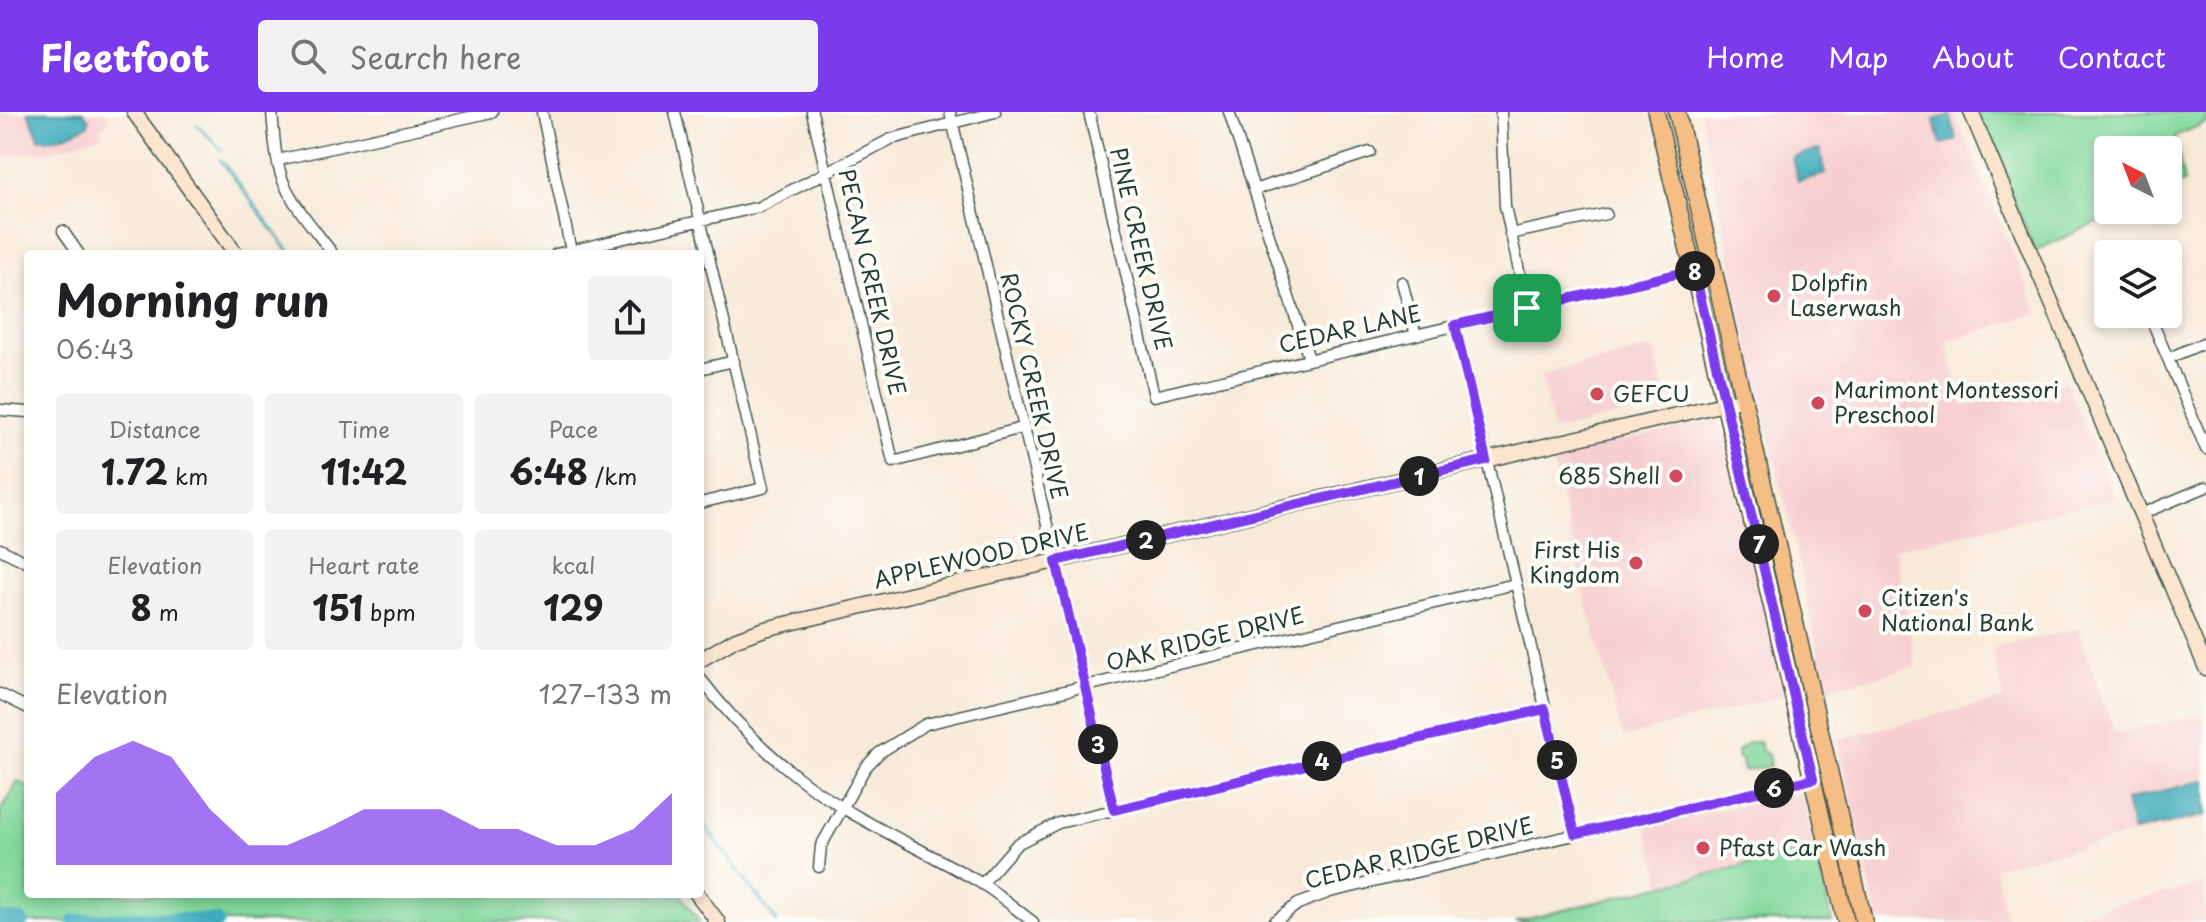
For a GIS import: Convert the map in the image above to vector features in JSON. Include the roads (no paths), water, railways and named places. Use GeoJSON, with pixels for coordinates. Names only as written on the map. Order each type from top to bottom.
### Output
{"type":"FeatureCollection","features":[{"type":"Feature","properties":{"kind":"main road"},"geometry":{"type":"LineString","coordinates":[[1656,112],[1727,403],[1846,922]]}},
{"type":"Feature","properties":{"kind":"main road"},"geometry":{"type":"LineString","coordinates":[[1677,112],[1864,922]]}},
{"type":"Feature","properties":{"kind":"street"},"geometry":{"type":"LineString","coordinates":[[134,112],[233,250]]}},
{"type":"Feature","properties":{"kind":"street"},"geometry":{"type":"LineString","coordinates":[[272,112],[284,181],[293,199],[330,250]]}},
{"type":"Feature","properties":{"kind":"street"},"geometry":{"type":"LineString","coordinates":[[278,160],[492,112]]}},
{"type":"Feature","properties":{"kind":"street"},"geometry":{"type":"LineString","coordinates":[[542,112],[571,250]]}},
{"type":"Feature","properties":{"kind":"street"},"geometry":{"type":"LineString","coordinates":[[675,112],[763,488],[704,502]]}},
{"type":"Feature","properties":{"kind":"street","name":"PECAN CREEK DRIVE"},"geometry":{"type":"LineString","coordinates":[[812,112],[893,462],[1022,428]]}},
{"type":"Feature","properties":{"kind":"street"},"geometry":{"type":"LineString","coordinates":[[575,250],[759,207],[891,139],[951,117],[995,112]]}},
{"type":"Feature","properties":{"kind":"street","name":"PINE CREEK DRIVE"},"geometry":{"type":"LineString","coordinates":[[1089,112],[1154,396]]}},
{"type":"Feature","properties":{"kind":"street"},"geometry":{"type":"LineString","coordinates":[[1229,112],[1309,359]]}},
{"type":"Feature","properties":{"kind":"street"},"geometry":{"type":"LineString","coordinates":[[1501,112],[1502,178],[1510,234],[1527,308]]}},
{"type":"Feature","properties":{"kind":"street"},"geometry":{"type":"LineString","coordinates":[[1971,112],[2206,668]]}},
{"type":"Feature","properties":{"kind":"street","name":"ROCKY CREEK DRIVE"},"geometry":{"type":"LineString","coordinates":[[951,117],[1114,810]]}},
{"type":"Feature","properties":{"kind":"street"},"geometry":{"type":"LineString","coordinates":[[1254,190],[1370,152]]}},
{"type":"Feature","properties":{"kind":"street"},"geometry":{"type":"LineString","coordinates":[[1510,234],[1606,214]]}},
{"type":"Feature","properties":{"kind":"street"},"geometry":{"type":"LineString","coordinates":[[63,231],[76,250]]}},
{"type":"Feature","properties":{"kind":"street","name":"CEDAR LANE"},"geometry":{"type":"LineString","coordinates":[[1154,396],[1694,270]]}},
{"type":"Feature","properties":{"kind":"street"},"geometry":{"type":"LineString","coordinates":[[1402,282],[1416,335]]}},
{"type":"Feature","properties":{"kind":"street"},"geometry":{"type":"LineString","coordinates":[[1455,325],[1575,834]]}},
{"type":"Feature","properties":{"kind":"street"},"geometry":{"type":"LineString","coordinates":[[2155,328],[2206,449]]}},
{"type":"Feature","properties":{"kind":"street"},"geometry":{"type":"LineString","coordinates":[[2169,358],[2206,342]]}},
{"type":"Feature","properties":{"kind":"street"},"geometry":{"type":"LineString","coordinates":[[704,368],[734,361]]}},
{"type":"Feature","properties":{"kind":"street","name":"APPLEWOOD DRIVE"},"geometry":{"type":"LineString","coordinates":[[704,658],[736,639],[765,629],[1745,399]]}},
{"type":"Feature","properties":{"kind":"street"},"geometry":{"type":"LineString","coordinates":[[0,410],[24,412]]}},
{"type":"Feature","properties":{"kind":"street"},"geometry":{"type":"LineString","coordinates":[[2141,514],[2206,487]]}},
{"type":"Feature","properties":{"kind":"street"},"geometry":{"type":"LineString","coordinates":[[0,549],[24,561]]}},
{"type":"Feature","properties":{"kind":"street","name":"OAK RIDGE DRIVE"},"geometry":{"type":"LineString","coordinates":[[819,867],[821,846],[865,768],[879,753],[926,724],[1515,584]]}},
{"type":"Feature","properties":{"kind":"street"},"geometry":{"type":"LineString","coordinates":[[704,683],[720,705],[801,780],[982,884],[1033,922]]}},
{"type":"Feature","properties":{"kind":"street"},"geometry":{"type":"LineString","coordinates":[[0,694],[24,706]]}},
{"type":"Feature","properties":{"kind":"street"},"geometry":{"type":"LineString","coordinates":[[982,884],[1017,844],[1040,830],[1545,709]]}},
{"type":"Feature","properties":{"kind":"street","name":"CEDAR RIDGE DRIVE"},"geometry":{"type":"LineString","coordinates":[[1274,922],[1298,904],[1330,892],[1813,779]]}},
{"type":"Feature","properties":{"kind":"street"},"geometry":{"type":"LineString","coordinates":[[1839,891],[1856,888]]}},
{"type":"Feature","properties":{"kind":"street"},"geometry":{"type":"LineString","coordinates":[[700,898],[718,922]]}},
{"type":"Feature","properties":{"kind":"water"},"geometry":{"type":"Polygon","coordinates":[[[28,112],[83,112],[89,120],[88,125],[71,134],[45,139],[39,138],[28,112]]]}},
{"type":"Feature","properties":{"kind":"water"},"geometry":{"type":"Polygon","coordinates":[[[1950,115],[1957,140],[1941,144],[1934,120],[1950,115]]]}},
{"type":"Feature","properties":{"kind":"water"},"geometry":{"type":"Polygon","coordinates":[[[1820,149],[1826,174],[1798,181],[1792,157],[1820,149]]]}},
{"type":"Feature","properties":{"kind":"water"},"geometry":{"type":"Polygon","coordinates":[[[2206,780],[2206,815],[2133,832],[2126,800],[2206,780]]]}},
{"type":"Feature","properties":{"kind":"waterway"},"geometry":{"type":"LineString","coordinates":[[197,125],[222,150]]}},
{"type":"Feature","properties":{"kind":"waterway"},"geometry":{"type":"LineString","coordinates":[[220,159],[288,250]]}},
{"type":"Feature","properties":{"kind":"waterway"},"geometry":{"type":"LineString","coordinates":[[704,825],[777,922]]}},
{"type":"Feature","properties":{"kind":"waterway"},"geometry":{"type":"LineString","coordinates":[[75,922],[141,919],[216,922]]}},
{"type":"Feature","properties":{"kind":"waterway"},"geometry":{"type":"LineString","coordinates":[[0,920],[21,922]]}},
{"type":"Feature","properties":{"kind":"place","name":"Dolpfin Laserwash"},"geometry":{"type":"Point","coordinates":[1774,296]}},
{"type":"Feature","properties":{"kind":"place","name":"GEFCU"},"geometry":{"type":"Point","coordinates":[1597,394]}},
{"type":"Feature","properties":{"kind":"place","name":"Marimont Montessori Preschool"},"geometry":{"type":"Point","coordinates":[1818,403]}},
{"type":"Feature","properties":{"kind":"place","name":"685 Shell"},"geometry":{"type":"Point","coordinates":[1676,476]}},
{"type":"Feature","properties":{"kind":"place","name":"First His Kingdom"},"geometry":{"type":"Point","coordinates":[1636,563]}},
{"type":"Feature","properties":{"kind":"place","name":"Citizen's National Bank"},"geometry":{"type":"Point","coordinates":[1865,611]}},
{"type":"Feature","properties":{"kind":"place","name":"Pfast Car Wash"},"geometry":{"type":"Point","coordinates":[1703,848]}}]}
